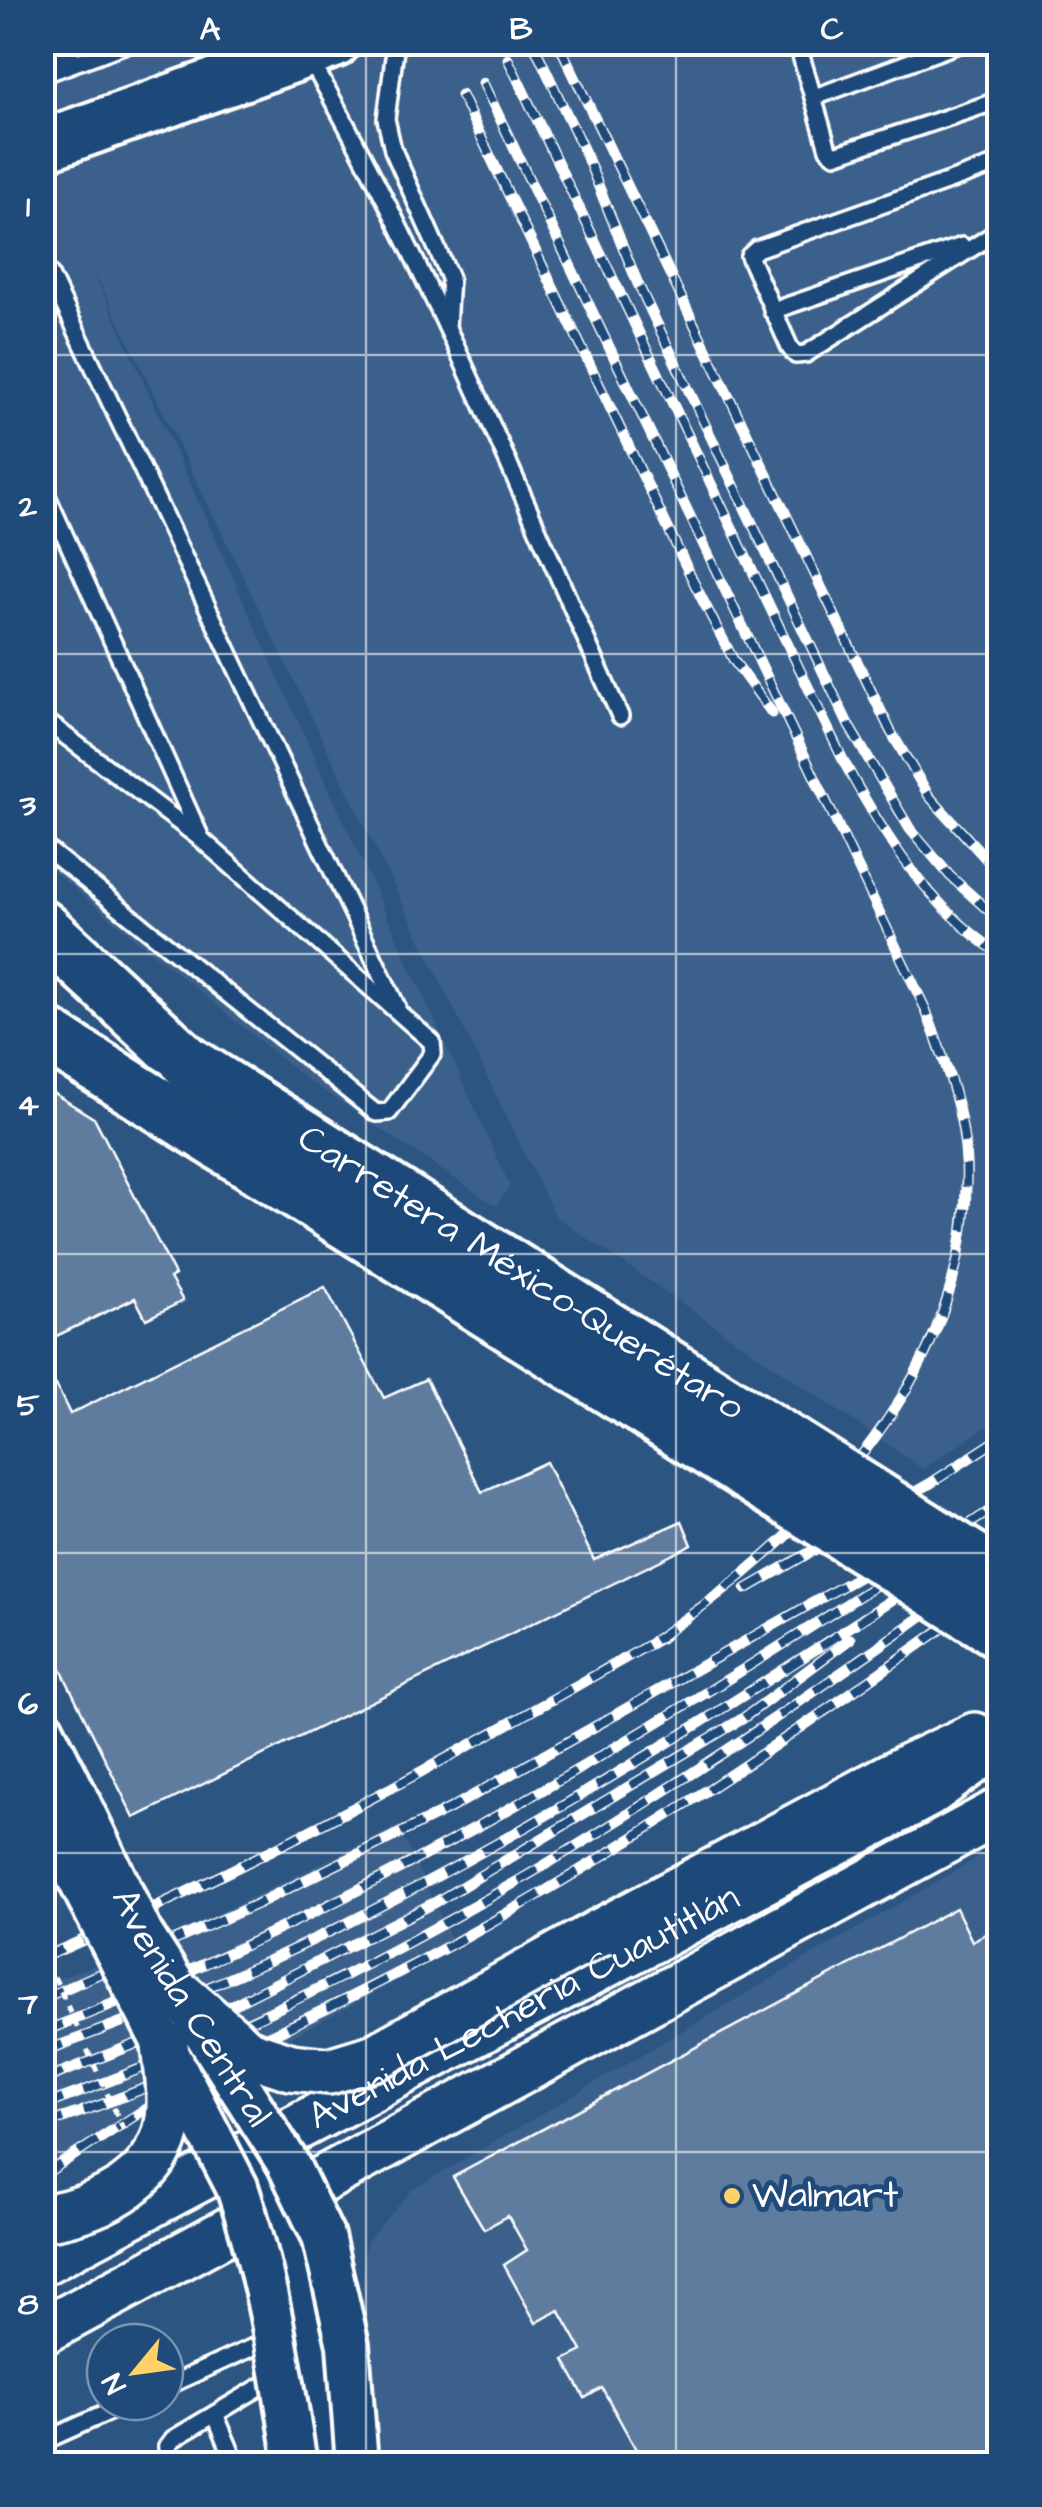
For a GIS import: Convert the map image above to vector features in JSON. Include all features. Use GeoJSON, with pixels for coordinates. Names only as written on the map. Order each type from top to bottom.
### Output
{"type":"FeatureCollection","features":[{"type":"Feature","properties":{"kind":"highway"},"geometry":{"type":"LineString","coordinates":[[42,927],[187,1062]]}},
{"type":"Feature","properties":{"kind":"highway","name":"Carretera México-Querétaro"},"geometry":{"type":"LineString","coordinates":[[42,972],[1000,1576]]}},
{"type":"Feature","properties":{"kind":"highway","name":"Carretera México-Querétaro"},"geometry":{"type":"LineString","coordinates":[[42,1032],[1000,1632]]}},
{"type":"Feature","properties":{"kind":"highway"},"geometry":{"type":"LineString","coordinates":[[42,1060],[244,1187],[390,1253]]}},
{"type":"Feature","properties":{"kind":"main road"},"geometry":{"type":"LineString","coordinates":[[42,47],[56,42]]}},
{"type":"Feature","properties":{"kind":"main road"},"geometry":{"type":"LineString","coordinates":[[42,146],[320,48]]}},
{"type":"Feature","properties":{"kind":"main road"},"geometry":{"type":"LineString","coordinates":[[181,1995],[248,2053],[291,2067],[330,2072],[375,2057],[908,1767],[1000,1725]]}},
{"type":"Feature","properties":{"kind":"main road","name":"Avenida Lecheria Cuautitlán"},"geometry":{"type":"LineString","coordinates":[[42,2262],[257,2152],[928,1794],[1000,1742]]}},
{"type":"Feature","properties":{"kind":"main road","name":"Avenida Lecheria Cuautitlán"},"geometry":{"type":"LineString","coordinates":[[42,2332],[998,1814]]}},
{"type":"Feature","properties":{"kind":"main road"},"geometry":{"type":"LineString","coordinates":[[42,2218],[76,2213],[117,2195],[155,2158],[170,2108],[165,2045]]}},
{"type":"Feature","properties":{"kind":"street","name":"Avenida Central"},"geometry":{"type":"LineString","coordinates":[[42,1728],[56,1794],[165,2045],[238,2187],[260,2252],[296,2464]]}},
{"type":"Feature","properties":{"kind":"street","name":"Avenida Central"},"geometry":{"type":"LineString","coordinates":[[56,1794],[287,2162],[323,2236],[348,2345],[357,2464]]}},
{"type":"Feature","properties":{"kind":"street"},"geometry":{"type":"LineString","coordinates":[[257,2152],[281,2202],[328,2464]]}},
{"type":"Feature","properties":{"kind":"lane"},"geometry":{"type":"LineString","coordinates":[[42,74],[132,42]]}},
{"type":"Feature","properties":{"kind":"lane"},"geometry":{"type":"LineString","coordinates":[[396,42],[386,119],[393,150],[450,278],[447,331]]}},
{"type":"Feature","properties":{"kind":"lane"},"geometry":{"type":"LineString","coordinates":[[797,42],[828,149],[834,155],[1000,100]]}},
{"type":"Feature","properties":{"kind":"lane"},"geometry":{"type":"LineString","coordinates":[[815,97],[964,42]]}},
{"type":"Feature","properties":{"kind":"lane"},"geometry":{"type":"LineString","coordinates":[[320,48],[366,162],[447,331],[620,716]]}},
{"type":"Feature","properties":{"kind":"lane"},"geometry":{"type":"LineString","coordinates":[[993,234],[806,354],[796,355],[749,256],[756,248],[1000,162]]}},
{"type":"Feature","properties":{"kind":"lane"},"geometry":{"type":"LineString","coordinates":[[772,311],[993,234]]}},
{"type":"Feature","properties":{"kind":"lane"},"geometry":{"type":"LineString","coordinates":[[42,270],[58,291],[401,1016]]}},
{"type":"Feature","properties":{"kind":"lane"},"geometry":{"type":"LineString","coordinates":[[42,485],[201,840]]}},
{"type":"Feature","properties":{"kind":"lane"},"geometry":{"type":"LineString","coordinates":[[42,718],[201,840],[435,1047],[382,1116],[42,846]]}},
{"type":"Feature","properties":{"kind":"lane"},"geometry":{"type":"LineString","coordinates":[[185,2380],[306,2341]]}},
{"type":"Feature","properties":{"kind":"lane"},"geometry":{"type":"LineString","coordinates":[[173,2464],[167,2447],[173,2439],[214,2414],[306,2341]]}},
{"type":"Feature","properties":{"kind":"lane"},"geometry":{"type":"LineString","coordinates":[[214,2414],[236,2464]]}},
{"type":"Feature","properties":{"kind":"lane"},"geometry":{"type":"LineString","coordinates":[[42,2442],[86,2422]]}},
{"type":"Feature","properties":{"kind":"path"},"geometry":{"type":"LineString","coordinates":[[42,1976],[52,1972],[132,2147]]}},
{"type":"Feature","properties":{"kind":"shaded area"},"geometry":{"type":"Polygon","coordinates":[[[43,43],[999,43],[999,1418],[923,1469],[555,1216],[80,242],[510,1186],[496,1206],[306,1079],[43,863],[42,197],[59,188],[43,155],[43,43]]]}},
{"type":"Feature","properties":{"kind":"shaded area"},"geometry":{"type":"Polygon","coordinates":[[[398,1826],[456,1949],[43,2170],[43,1984],[164,1940],[398,1826]]]}},
{"type":"Feature","properties":{"kind":"shaded area","name":"Walmart"},"geometry":{"type":"Polygon","coordinates":[[[999,1845],[999,2464],[383,2464],[362,2285],[366,2242],[412,2190],[999,1845]]]}},
{"type":"Feature","properties":{"kind":"building"},"geometry":{"type":"Polygon","coordinates":[[[42,1086],[95,1119],[175,1275],[170,1278],[183,1301],[146,1319],[135,1298],[42,1343],[42,1086]]]}},
{"type":"Feature","properties":{"kind":"building"},"geometry":{"type":"Polygon","coordinates":[[[325,1287],[384,1398],[426,1379],[482,1492],[546,1462],[594,1560],[682,1521],[692,1545],[134,1818],[46,1639],[42,1640],[42,1392],[56,1385],[70,1414],[325,1287]]]}},
{"type":"Feature","properties":{"kind":"building","name":"Walmart"},"geometry":{"type":"Polygon","coordinates":[[[956,1908],[972,1941],[1000,1926],[1000,2464],[644,2464],[602,2388],[585,2398],[564,2360],[582,2351],[559,2310],[536,2323],[504,2265],[527,2250],[508,2216],[484,2229],[453,2177],[956,1908]]]}},
{"type":"Feature","properties":{"kind":"railway"},"geometry":{"type":"LineString","coordinates":[[558,42],[891,732],[929,796],[1000,874]]}},
{"type":"Feature","properties":{"kind":"railway"},"geometry":{"type":"LineString","coordinates":[[534,45],[586,155],[638,284],[849,726],[910,829],[950,876],[1000,921]]}},
{"type":"Feature","properties":{"kind":"railway"},"geometry":{"type":"LineString","coordinates":[[508,59],[844,762],[910,868],[951,915],[1000,954]]}},
{"type":"Feature","properties":{"kind":"railway"},"geometry":{"type":"LineString","coordinates":[[483,83],[925,1008],[952,1083],[964,1142],[961,1239],[943,1311],[913,1378],[873,1440],[825,1498],[771,1551],[652,1642]]}},
{"type":"Feature","properties":{"kind":"railway"},"geometry":{"type":"LineString","coordinates":[[461,95],[696,587],[734,661],[772,713]]}},
{"type":"Feature","properties":{"kind":"railway"},"geometry":{"type":"LineString","coordinates":[[746,1589],[931,1483],[1000,1438]]}},
{"type":"Feature","properties":{"kind":"railway"},"geometry":{"type":"LineString","coordinates":[[42,2032],[169,1980],[293,1922],[535,1794],[770,1653],[1000,1504]]}},
{"type":"Feature","properties":{"kind":"railway"},"geometry":{"type":"LineString","coordinates":[[42,2052],[289,1952],[411,1890],[668,1743],[1000,1529]]}},
{"type":"Feature","properties":{"kind":"railway"},"geometry":{"type":"LineString","coordinates":[[42,2106],[172,2056],[298,1999],[540,1868],[773,1719],[1000,1560]]}},
{"type":"Feature","properties":{"kind":"railway"},"geometry":{"type":"LineString","coordinates":[[42,1999],[257,1904],[451,1808],[862,1575]]}},
{"type":"Feature","properties":{"kind":"railway"},"geometry":{"type":"LineString","coordinates":[[42,2125],[172,2078],[298,2023],[421,1961],[659,1821],[1000,1587]]}},
{"type":"Feature","properties":{"kind":"railway"},"geometry":{"type":"LineString","coordinates":[[42,1958],[202,1885],[358,1806],[664,1636]]}},
{"type":"Feature","properties":{"kind":"railway"},"geometry":{"type":"LineString","coordinates":[[42,2080],[219,2012],[436,1902],[742,1719],[850,1639]]}},
{"type":"Feature","properties":{"kind":"railway"},"geometry":{"type":"LineString","coordinates":[[42,2176],[201,2073]]}},
{"type":"Feature","properties":{"kind":"place","name":"Walmart"},"geometry":{"type":"Point","coordinates":[732,2196]}}]}
